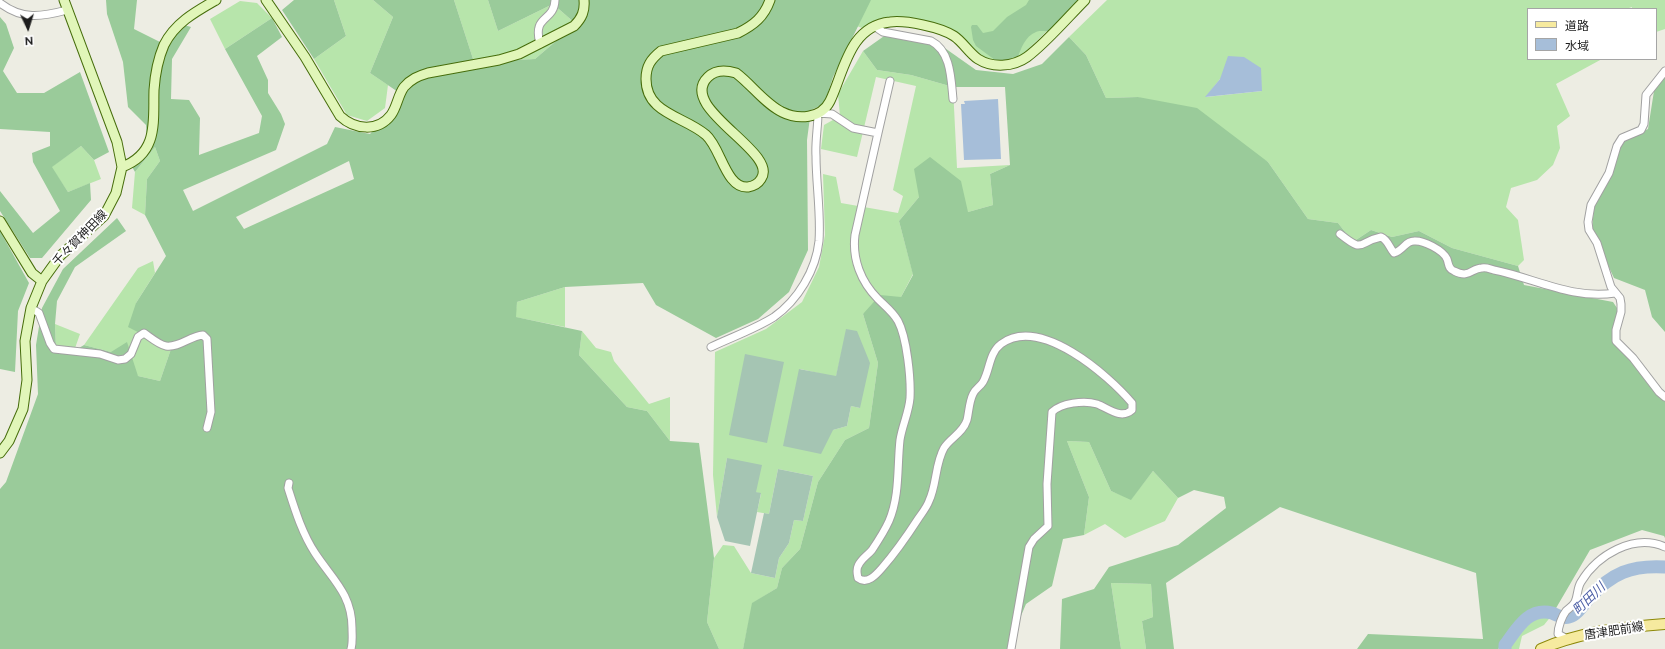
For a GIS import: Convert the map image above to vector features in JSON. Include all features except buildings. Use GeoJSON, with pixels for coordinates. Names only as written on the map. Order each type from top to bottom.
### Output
{"type":"FeatureCollection","features":[{"type":"Feature","properties":{"kind":"main road","name":"唐津肥前線"},"geometry":{"type":"LineString","coordinates":[[1541,649],[1597,632],[1627,627],[1665,624]]}},
{"type":"Feature","properties":{"kind":"street","name":"千々賀神田線"},"geometry":{"type":"LineString","coordinates":[[0,453],[9,441],[23,409],[27,380],[25,341],[31,308],[42,281],[60,256],[104,216],[116,193],[122,167],[117,142],[64,0]]}},
{"type":"Feature","properties":{"kind":"street"},"geometry":{"type":"LineString","coordinates":[[122,167],[131,164],[144,152],[152,138],[154,124],[154,89],[157,69],[165,45],[179,24],[194,12],[216,0]]}},
{"type":"Feature","properties":{"kind":"street"},"geometry":{"type":"LineString","coordinates":[[266,0],[305,57],[340,116],[347,123],[358,127],[369,128],[378,125],[392,114],[403,88],[416,77],[428,73],[499,60],[519,54],[574,26],[581,19],[585,7],[584,0]]}},
{"type":"Feature","properties":{"kind":"street"},"geometry":{"type":"LineString","coordinates":[[540,44],[537,34],[540,23],[554,10],[555,0]]}},
{"type":"Feature","properties":{"kind":"street"},"geometry":{"type":"LineString","coordinates":[[770,0],[760,20],[749,28],[738,33],[661,51],[654,57],[648,64],[646,75],[648,94],[653,102],[660,109],[691,125],[707,136],[716,147],[728,174],[740,186],[747,187],[754,186],[762,178],[764,174],[762,164],[754,153],[712,112],[704,102],[702,94],[703,85],[707,78],[713,73],[721,71],[736,73],[780,111],[791,116],[802,117],[818,113],[832,114],[853,128],[878,133]]}},
{"type":"Feature","properties":{"kind":"street"},"geometry":{"type":"LineString","coordinates":[[711,346],[773,317],[790,304],[805,283],[814,263],[819,241],[816,154],[818,113],[830,102],[849,53],[856,41],[874,26],[889,22],[907,22],[944,31],[954,36],[978,59],[990,64],[1004,65],[1020,61],[1026,57],[1085,0]]}},
{"type":"Feature","properties":{"kind":"street"},"geometry":{"type":"LineString","coordinates":[[0,3],[12,12],[25,15],[51,14],[67,10]]}},
{"type":"Feature","properties":{"kind":"street"},"geometry":{"type":"LineString","coordinates":[[874,26],[883,32],[931,41],[937,44],[943,51],[951,75],[953,99]]}},
{"type":"Feature","properties":{"kind":"street"},"geometry":{"type":"LineString","coordinates":[[1665,71],[1646,95],[1644,124],[1641,130],[1622,138],[1617,146],[1609,173],[1591,206],[1588,222],[1589,230],[1597,243],[1611,287],[1615,294],[1620,298],[1621,312],[1616,330],[1616,341],[1633,358],[1659,392],[1665,397]]}},
{"type":"Feature","properties":{"kind":"street"},"geometry":{"type":"LineString","coordinates":[[890,81],[853,248],[855,260],[864,279],[877,298],[886,305],[897,319],[902,329],[910,386],[910,400],[901,438],[898,459],[898,487],[895,502],[889,521],[872,550],[859,564],[857,572],[858,578],[865,581],[880,571],[899,548],[930,501],[944,447],[962,429],[967,421],[973,393],[982,384],[994,353],[1000,345],[1020,337],[1030,336],[1059,344],[1109,380],[1132,403],[1132,410],[1125,414],[1120,414],[1097,404],[1088,402],[1064,406],[1055,409],[1052,412],[1047,484],[1048,526],[1034,539],[1029,547],[1010,649]]}},
{"type":"Feature","properties":{"kind":"street"},"geometry":{"type":"LineString","coordinates":[[0,221],[32,273],[42,281]]}},
{"type":"Feature","properties":{"kind":"street"},"geometry":{"type":"LineString","coordinates":[[1340,234],[1354,245],[1361,246],[1375,238],[1381,237],[1386,239],[1389,248],[1394,253],[1400,251],[1408,242],[1414,240],[1433,245],[1447,258],[1449,266],[1453,271],[1468,275],[1482,267],[1509,273],[1535,282],[1578,293],[1602,296],[1615,294]]}},
{"type":"Feature","properties":{"kind":"street"},"geometry":{"type":"LineString","coordinates":[[31,308],[39,313],[50,343],[54,349],[100,354],[118,360],[125,359],[131,354],[138,337],[144,333],[165,346],[174,346],[196,336],[203,335],[207,339],[211,412],[207,428]]}},
{"type":"Feature","properties":{"kind":"street"},"geometry":{"type":"LineString","coordinates":[[289,483],[288,488],[301,528],[315,553],[344,592],[350,606],[352,622],[352,643],[350,649]]}},
{"type":"Feature","properties":{"kind":"street"},"geometry":{"type":"LineString","coordinates":[[1569,640],[1558,634],[1564,613],[1574,604],[1580,583],[1606,554],[1620,547],[1637,544],[1650,543],[1665,547]]}},
{"type":"Feature","properties":{"kind":"green space"},"geometry":{"type":"Polygon","coordinates":[[[106,0],[137,0],[134,29],[160,42],[181,24],[191,27],[172,59],[171,99],[189,100],[200,118],[199,155],[259,133],[262,116],[225,49],[272,18],[282,37],[257,56],[268,80],[268,93],[281,114],[285,124],[276,150],[183,190],[193,211],[327,144],[335,127],[370,134],[404,96],[370,73],[393,17],[373,0],[454,0],[474,62],[535,59],[576,24],[553,4],[498,31],[488,0],[871,0],[833,77],[826,99],[822,105],[811,110],[807,140],[808,250],[789,292],[758,319],[716,338],[656,305],[643,283],[565,287],[517,302],[516,317],[582,331],[579,355],[627,407],[647,411],[670,441],[699,443],[714,558],[707,622],[719,649],[0,649],[0,489],[6,482],[38,394],[36,345],[42,308],[63,269],[117,218],[126,231],[75,267],[57,301],[55,324],[56,349],[74,351],[84,345],[111,352],[127,342],[138,376],[160,381],[171,349],[128,327],[136,303],[166,256],[145,215],[147,179],[160,161],[155,147],[135,172],[131,165],[147,146],[146,125],[128,107],[123,62],[107,14],[106,0]],[[349,161],[236,217],[244,229],[354,179],[349,161]]]}},
{"type":"Feature","properties":{"kind":"green space"},"geometry":{"type":"Polygon","coordinates":[[[294,0],[334,0],[346,36],[314,59],[282,10],[294,0]]]}},
{"type":"Feature","properties":{"kind":"green space"},"geometry":{"type":"Polygon","coordinates":[[[334,0],[373,0],[393,17],[370,73],[388,85],[385,108],[367,121],[347,115],[314,59],[346,36],[334,0]]]}},
{"type":"Feature","properties":{"kind":"green space"},"geometry":{"type":"Polygon","coordinates":[[[454,0],[488,0],[498,31],[553,4],[576,24],[535,59],[474,62],[454,0]]]}},
{"type":"Feature","properties":{"kind":"green space"},"geometry":{"type":"Polygon","coordinates":[[[858,0],[1079,0],[1022,55],[1002,62],[989,60],[966,41],[950,31],[918,20],[888,17],[877,20],[862,28],[854,25],[858,0]]]}},
{"type":"Feature","properties":{"kind":"green space"},"geometry":{"type":"Polygon","coordinates":[[[1029,0],[1082,0],[1050,31],[1038,31],[1029,36],[1017,59],[999,63],[976,46],[973,40],[972,25],[977,25],[983,33],[993,31],[1007,17],[1026,5],[1029,0]]]}},
{"type":"Feature","properties":{"kind":"green space"},"geometry":{"type":"Polygon","coordinates":[[[1107,0],[1665,0],[1665,29],[1657,32],[1657,8],[1527,8],[1527,60],[1600,60],[1556,84],[1570,116],[1557,126],[1560,148],[1553,165],[1537,180],[1511,188],[1506,207],[1518,220],[1524,260],[1518,266],[1452,248],[1419,231],[1392,237],[1371,230],[1353,242],[1338,223],[1308,219],[1268,162],[1138,97],[1106,98],[1086,55],[1069,37],[1107,0]],[[1220,79],[1206,97],[1262,91],[1220,79]]]}},
{"type":"Feature","properties":{"kind":"green space"},"geometry":{"type":"Polygon","coordinates":[[[240,1],[257,3],[272,18],[225,49],[210,19],[240,1]]]}},
{"type":"Feature","properties":{"kind":"green space"},"geometry":{"type":"Polygon","coordinates":[[[0,17],[6,24],[14,48],[3,71],[17,93],[44,93],[80,72],[109,152],[94,160],[81,146],[52,167],[68,192],[90,183],[91,200],[42,258],[30,258],[0,211],[0,191],[33,233],[60,211],[33,162],[32,153],[50,146],[50,132],[0,129],[0,17]]]}},
{"type":"Feature","properties":{"kind":"green space"},"geometry":{"type":"Polygon","coordinates":[[[887,34],[932,39],[976,70],[1013,74],[1042,64],[1069,37],[1086,55],[1106,98],[1138,97],[1197,108],[1268,162],[1308,219],[1338,223],[1353,242],[1371,230],[1392,237],[1419,231],[1452,248],[1518,266],[1524,285],[1613,302],[1619,311],[1619,347],[1665,399],[1665,538],[1664,536],[1642,530],[1590,550],[1552,615],[1517,621],[1498,649],[1357,649],[1368,634],[1483,639],[1476,573],[1280,507],[1166,583],[1174,649],[1146,649],[1142,621],[1153,617],[1151,584],[1111,583],[1121,649],[1060,649],[1062,599],[1094,589],[1109,567],[1178,545],[1226,508],[1224,497],[1194,490],[1178,498],[1153,471],[1131,500],[1111,491],[1089,442],[1067,441],[1089,497],[1084,535],[1063,539],[1052,586],[1026,604],[1007,649],[743,649],[752,603],[777,588],[782,568],[800,549],[818,482],[845,440],[869,428],[878,363],[863,314],[880,295],[901,297],[913,275],[899,221],[919,197],[914,169],[930,157],[961,181],[968,212],[993,205],[990,174],[1010,165],[1005,87],[953,87],[911,75],[877,70],[863,51],[887,34]]]}},
{"type":"Feature","properties":{"kind":"green space"},"geometry":{"type":"Polygon","coordinates":[[[863,51],[877,70],[911,75],[953,87],[957,168],[1010,165],[990,174],[993,205],[968,212],[919,197],[899,221],[913,274],[901,297],[863,314],[878,363],[869,428],[845,440],[818,482],[800,549],[782,568],[777,588],[753,603],[743,649],[719,649],[707,622],[714,558],[723,545],[734,546],[751,573],[775,578],[779,558],[789,543],[794,520],[803,521],[813,476],[778,469],[769,514],[757,512],[761,494],[756,492],[727,458],[717,517],[713,475],[715,352],[766,329],[802,302],[819,267],[825,235],[823,174],[836,177],[841,203],[898,213],[903,196],[893,190],[916,86],[876,77],[857,157],[821,149],[824,125],[840,116],[838,94],[863,51]],[[847,329],[836,377],[800,369],[833,430],[847,426],[851,406],[860,408],[847,329]]]}},
{"type":"Feature","properties":{"kind":"green space"},"geometry":{"type":"Polygon","coordinates":[[[1665,76],[1665,332],[1652,317],[1645,290],[1614,278],[1592,231],[1594,205],[1618,143],[1648,129],[1654,91],[1665,76]]]}},
{"type":"Feature","properties":{"kind":"green space"},"geometry":{"type":"Polygon","coordinates":[[[81,146],[94,160],[101,179],[68,192],[51,167],[81,146]]]}},
{"type":"Feature","properties":{"kind":"green space"},"geometry":{"type":"Polygon","coordinates":[[[155,147],[160,161],[147,179],[145,215],[132,208],[135,172],[155,147]]]}},
{"type":"Feature","properties":{"kind":"green space"},"geometry":{"type":"Polygon","coordinates":[[[0,231],[29,283],[18,311],[15,372],[0,369],[0,231]]]}},
{"type":"Feature","properties":{"kind":"green space"},"geometry":{"type":"Polygon","coordinates":[[[153,261],[155,273],[136,303],[171,349],[160,381],[138,376],[111,352],[84,345],[138,268],[153,261]]]}},
{"type":"Feature","properties":{"kind":"green space"},"geometry":{"type":"Polygon","coordinates":[[[565,287],[565,327],[515,317],[517,302],[565,287]]]}},
{"type":"Feature","properties":{"kind":"green space"},"geometry":{"type":"Polygon","coordinates":[[[55,324],[80,334],[74,351],[56,349],[55,324]]]}},
{"type":"Feature","properties":{"kind":"green space"},"geometry":{"type":"Polygon","coordinates":[[[846,329],[857,331],[870,363],[860,408],[851,406],[847,426],[833,430],[821,454],[783,446],[799,369],[836,376],[846,329]]]}},
{"type":"Feature","properties":{"kind":"green space"},"geometry":{"type":"Polygon","coordinates":[[[582,331],[596,348],[611,352],[614,361],[649,404],[670,397],[670,441],[647,411],[627,407],[579,355],[582,331]]]}},
{"type":"Feature","properties":{"kind":"green space"},"geometry":{"type":"Polygon","coordinates":[[[745,354],[784,362],[767,443],[729,435],[745,354]]]}},
{"type":"Feature","properties":{"kind":"green space"},"geometry":{"type":"Polygon","coordinates":[[[1067,441],[1089,442],[1111,491],[1131,499],[1153,471],[1178,498],[1165,521],[1125,538],[1105,524],[1084,535],[1089,497],[1067,441]]]}},
{"type":"Feature","properties":{"kind":"green space"},"geometry":{"type":"Polygon","coordinates":[[[727,458],[762,465],[756,492],[761,493],[750,546],[725,541],[717,517],[727,458]]]}},
{"type":"Feature","properties":{"kind":"green space"},"geometry":{"type":"Polygon","coordinates":[[[778,469],[813,476],[803,521],[794,520],[789,543],[779,558],[775,578],[751,573],[764,513],[769,514],[778,469]]]}},
{"type":"Feature","properties":{"kind":"green space"},"geometry":{"type":"Polygon","coordinates":[[[1111,583],[1151,584],[1153,617],[1142,621],[1146,649],[1121,649],[1111,583]]]}},
{"type":"Feature","properties":{"kind":"green space"},"geometry":{"type":"Polygon","coordinates":[[[1552,615],[1544,625],[1522,636],[1519,649],[1498,649],[1517,621],[1552,615]]]}},
{"type":"Feature","properties":{"kind":"water"},"geometry":{"type":"Polygon","coordinates":[[[1228,56],[1244,57],[1261,68],[1262,91],[1205,97],[1220,79],[1228,56]]]}},
{"type":"Feature","properties":{"kind":"water"},"geometry":{"type":"Polygon","coordinates":[[[998,99],[1001,159],[964,160],[961,104],[965,104],[964,101],[998,99]]]}},
{"type":"Feature","properties":{"kind":"waterway","name":"町田川"},"geometry":{"type":"LineString","coordinates":[[1505,649],[1505,645],[1514,632],[1530,616],[1536,613],[1544,612],[1562,617],[1572,616],[1578,612],[1597,589],[1623,572],[1642,567],[1665,567]]}}]}
